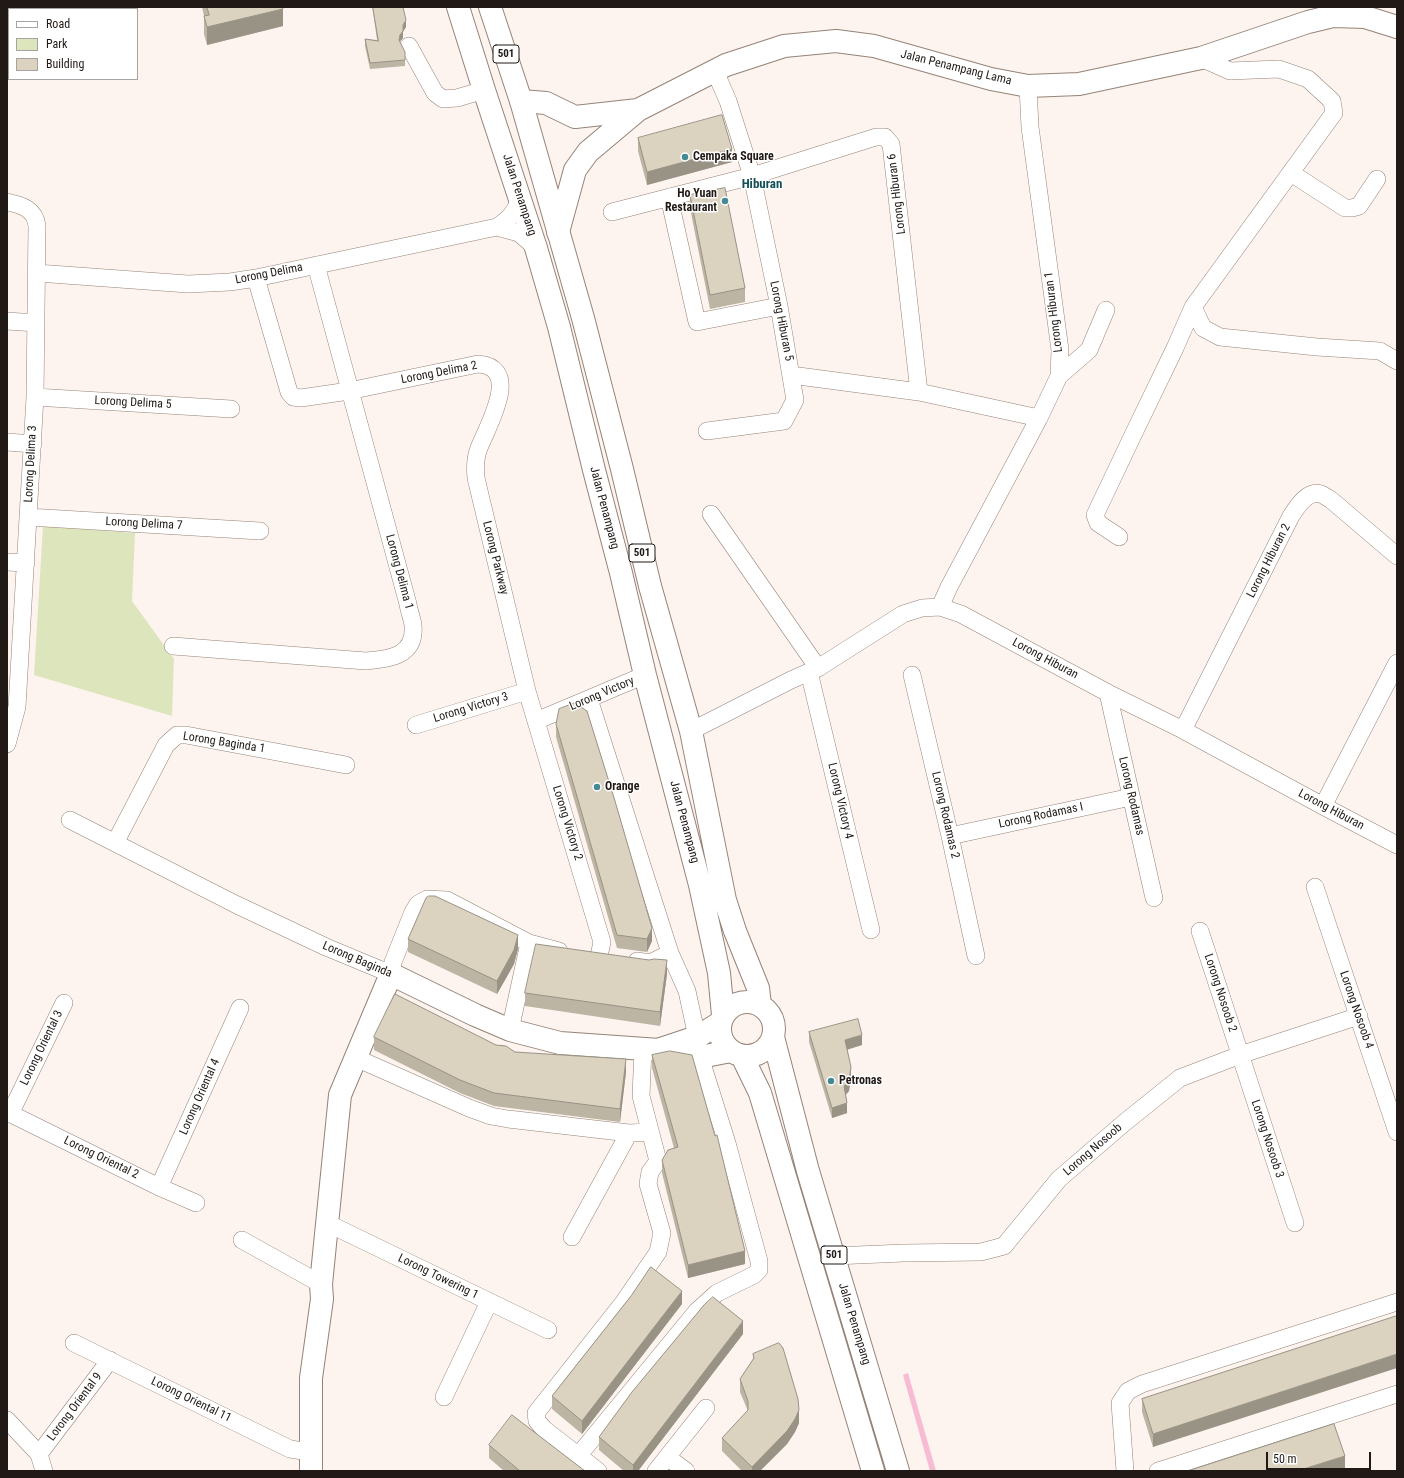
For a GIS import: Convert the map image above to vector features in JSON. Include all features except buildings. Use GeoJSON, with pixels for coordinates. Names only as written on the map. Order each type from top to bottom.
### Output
{"type":"FeatureCollection","features":[{"type":"Feature","properties":{"kind":"main road","name":"Jalan Penampang"},"geometry":{"type":"LineString","coordinates":[[458,7],[520,197],[559,328],[621,573],[645,675],[704,900],[719,973],[722,1019]]}},
{"type":"Feature","properties":{"kind":"main road","name":"Jalan Penampang"},"geometry":{"type":"LineString","coordinates":[[490,7],[521,101],[585,326],[650,586],[691,731],[725,900],[735,932],[758,988],[760,1005]]}},
{"type":"Feature","properties":{"kind":"main road","name":"Jalan Penampang Lama"},"geometry":{"type":"LineString","coordinates":[[558,232],[575,170],[588,152],[638,110],[726,66],[784,46],[836,41],[874,46],[991,79],[1028,86],[1079,84],[1201,58],[1306,15],[1365,17],[1397,27]]}},
{"type":"Feature","properties":{"kind":"main road"},"geometry":{"type":"LineString","coordinates":[[496,125],[505,110],[521,101],[546,103],[576,117],[587,132],[588,152]]}},
{"type":"Feature","properties":{"kind":"main road","name":"Jalan Penampang Lama"},"geometry":{"type":"LineString","coordinates":[[576,117],[638,110]]}},
{"type":"Feature","properties":{"kind":"main road"},"geometry":{"type":"LineString","coordinates":[[621,573],[628,559],[632,555],[642,552]]}},
{"type":"Feature","properties":{"kind":"main road"},"geometry":{"type":"LineString","coordinates":[[310,1462],[311,1378],[322,1299],[321,1284],[340,1095],[391,974]]}},
{"type":"Feature","properties":{"kind":"main road","name":"Lorong Baginda"},"geometry":{"type":"LineString","coordinates":[[391,974],[475,1015],[510,1030],[560,1042],[651,1049],[699,1047],[736,1053]]}},
{"type":"Feature","properties":{"kind":"main road"},"geometry":{"type":"LineString","coordinates":[[750,1001],[760,1005],[770,1013],[774,1025],[773,1037],[766,1048],[755,1055],[736,1053],[724,1043],[720,1033],[722,1019],[730,1007],[739,1002],[750,1001]]}},
{"type":"Feature","properties":{"kind":"main road","name":"Lorong Baginda"},"geometry":{"type":"LineString","coordinates":[[699,1047],[722,1019]]}},
{"type":"Feature","properties":{"kind":"main road","name":"Jalan Penampang"},"geometry":{"type":"LineString","coordinates":[[773,1037],[805,1157],[898,1471]]}},
{"type":"Feature","properties":{"kind":"main road","name":"Jalan Penampang"},"geometry":{"type":"LineString","coordinates":[[736,1053],[760,1093],[873,1471]]}},
{"type":"Feature","properties":{"kind":"street"},"geometry":{"type":"LineString","coordinates":[[409,46],[435,93],[443,99],[457,98],[484,90]]}},
{"type":"Feature","properties":{"kind":"street"},"geometry":{"type":"LineString","coordinates":[[1119,537],[1098,523],[1095,515],[1193,308],[1334,113],[1332,102],[1308,78],[1279,69],[1230,71],[1201,58]]}},
{"type":"Feature","properties":{"kind":"street","name":"Lorong Hiburan 5"},"geometry":{"type":"LineString","coordinates":[[715,71],[728,102],[752,176],[779,306],[791,375],[919,392],[1039,418]]}},
{"type":"Feature","properties":{"kind":"street","name":"Lorong Hiburan 1"},"geometry":{"type":"LineString","coordinates":[[940,607],[1039,418],[1059,376],[1060,350],[1030,127],[1028,86]]}},
{"type":"Feature","properties":{"kind":"street","name":"Lorong Hiburan 6"},"geometry":{"type":"LineString","coordinates":[[752,176],[876,137],[884,138],[891,144],[919,392]]}},
{"type":"Feature","properties":{"kind":"street"},"geometry":{"type":"LineString","coordinates":[[1291,173],[1345,208],[1359,206],[1376,179]]}},
{"type":"Feature","properties":{"kind":"street"},"geometry":{"type":"LineString","coordinates":[[612,212],[752,176]]}},
{"type":"Feature","properties":{"kind":"street","name":"Lorong Delima"},"geometry":{"type":"LineString","coordinates":[[37,273],[188,284],[230,282],[256,278],[497,227],[512,215],[520,197]]}},
{"type":"Feature","properties":{"kind":"street"},"geometry":{"type":"LineString","coordinates":[[669,197],[697,322],[779,306]]}},
{"type":"Feature","properties":{"kind":"street","name":"Lorong Delima 3"},"geometry":{"type":"LineString","coordinates":[[7,202],[19,205],[33,212],[36,218],[37,273],[35,397],[26,563],[13,682],[17,707],[7,744]]}},
{"type":"Feature","properties":{"kind":"street","name":"Lorong Delima"},"geometry":{"type":"LineString","coordinates":[[497,227],[519,233],[536,248]]}},
{"type":"Feature","properties":{"kind":"street","name":"Lorong Delima 1"},"geometry":{"type":"LineString","coordinates":[[172,646],[366,661],[385,660],[403,653],[409,646],[412,638],[413,625],[408,604],[316,265]]}},
{"type":"Feature","properties":{"kind":"street"},"geometry":{"type":"LineString","coordinates":[[256,278],[289,392],[293,397],[301,398],[349,391]]}},
{"type":"Feature","properties":{"kind":"street"},"geometry":{"type":"LineString","coordinates":[[1193,308],[1203,328],[1220,337],[1317,347],[1380,351],[1397,361]]}},
{"type":"Feature","properties":{"kind":"street"},"geometry":{"type":"LineString","coordinates":[[1059,376],[1089,350],[1106,310]]}},
{"type":"Feature","properties":{"kind":"street"},"geometry":{"type":"LineString","coordinates":[[7,321],[36,323]]}},
{"type":"Feature","properties":{"kind":"street","name":"Lorong Delima 2"},"geometry":{"type":"LineString","coordinates":[[349,391],[470,365],[486,365],[494,369],[500,378],[498,401],[489,426]]}},
{"type":"Feature","properties":{"kind":"street"},"geometry":{"type":"LineString","coordinates":[[707,431],[784,421],[794,400],[791,375]]}},
{"type":"Feature","properties":{"kind":"street","name":"Lorong Delima 5"},"geometry":{"type":"LineString","coordinates":[[35,397],[231,409]]}},
{"type":"Feature","properties":{"kind":"street","name":"Lorong Parkway"},"geometry":{"type":"LineString","coordinates":[[489,426],[476,458],[476,478],[527,691]]}},
{"type":"Feature","properties":{"kind":"street"},"geometry":{"type":"LineString","coordinates":[[7,442],[32,444]]}},
{"type":"Feature","properties":{"kind":"street","name":"Lorong Hiburan 2"},"geometry":{"type":"LineString","coordinates":[[1183,730],[1291,516],[1298,504],[1310,494],[1320,494],[1330,499],[1397,556]]}},
{"type":"Feature","properties":{"kind":"street"},"geometry":{"type":"LineString","coordinates":[[711,514],[814,670]]}},
{"type":"Feature","properties":{"kind":"street","name":"Lorong Delima 7"},"geometry":{"type":"LineString","coordinates":[[28,517],[260,531]]}},
{"type":"Feature","properties":{"kind":"street"},"geometry":{"type":"LineString","coordinates":[[7,562],[26,563]]}},
{"type":"Feature","properties":{"kind":"street","name":"Lorong Hiburan"},"geometry":{"type":"LineString","coordinates":[[691,731],[791,680],[814,670],[903,614],[922,608],[940,607],[961,614],[1108,693],[1183,730],[1397,845]]}},
{"type":"Feature","properties":{"kind":"street"},"geometry":{"type":"LineString","coordinates":[[1323,806],[1397,663]]}},
{"type":"Feature","properties":{"kind":"street","name":"Lorong Victory 4"},"geometry":{"type":"LineString","coordinates":[[814,670],[871,930]]}},
{"type":"Feature","properties":{"kind":"street","name":"Lorong Victory"},"geometry":{"type":"LineString","coordinates":[[536,721],[645,675]]}},
{"type":"Feature","properties":{"kind":"street","name":"Lorong Rodamas 2"},"geometry":{"type":"LineString","coordinates":[[912,675],[950,836],[976,956]]}},
{"type":"Feature","properties":{"kind":"street","name":"Lorong Victory 2"},"geometry":{"type":"LineString","coordinates":[[527,691],[602,942],[599,956]]}},
{"type":"Feature","properties":{"kind":"street","name":"Lorong Victory 3"},"geometry":{"type":"LineString","coordinates":[[416,725],[527,691]]}},
{"type":"Feature","properties":{"kind":"street","name":"Lorong Rodamas"},"geometry":{"type":"LineString","coordinates":[[1108,693],[1154,898]]}},
{"type":"Feature","properties":{"kind":"street"},"geometry":{"type":"LineString","coordinates":[[578,1456],[697,1310],[717,1293],[754,1275],[759,1270],[759,1261],[699,1047],[687,991],[670,953],[589,699]]}},
{"type":"Feature","properties":{"kind":"street","name":"Lorong Baginda 1"},"geometry":{"type":"LineString","coordinates":[[115,843],[166,744],[177,736],[186,735],[346,764]]}},
{"type":"Feature","properties":{"kind":"street","name":"Lorong Rodamas I"},"geometry":{"type":"LineString","coordinates":[[950,836],[1131,797]]}},
{"type":"Feature","properties":{"kind":"street","name":"Lorong Baginda"},"geometry":{"type":"LineString","coordinates":[[70,820],[242,907],[326,947],[391,974]]}},
{"type":"Feature","properties":{"kind":"street","name":"Lorong Nosoob 4"},"geometry":{"type":"LineString","coordinates":[[1315,887],[1397,1132]]}},
{"type":"Feature","properties":{"kind":"street"},"geometry":{"type":"LineString","coordinates":[[391,974],[393,962],[413,912],[418,904],[427,899],[447,900],[528,943],[549,949],[650,963],[670,953]]}},
{"type":"Feature","properties":{"kind":"street","name":"Lorong Nosoob 2"},"geometry":{"type":"LineString","coordinates":[[1200,932],[1240,1055]]}},
{"type":"Feature","properties":{"kind":"street"},"geometry":{"type":"LineString","coordinates":[[510,1030],[528,943]]}},
{"type":"Feature","properties":{"kind":"street","name":"Lorong Oriental 3"},"geometry":{"type":"LineString","coordinates":[[8,1113],[64,1004]]}},
{"type":"Feature","properties":{"kind":"street","name":"Lorong Oriental 4"},"geometry":{"type":"LineString","coordinates":[[159,1187],[240,1008]]}},
{"type":"Feature","properties":{"kind":"street","name":"Lorong Nosoob"},"geometry":{"type":"LineString","coordinates":[[834,1256],[981,1252],[1004,1246],[1059,1179],[1124,1123],[1180,1078],[1240,1055],[1359,1016]]}},
{"type":"Feature","properties":{"kind":"street"},"geometry":{"type":"LineString","coordinates":[[598,1471],[544,1429],[537,1421],[536,1413],[623,1303],[658,1252],[662,1233],[648,1184],[650,1172],[658,1161],[641,1096],[651,1049]]}},
{"type":"Feature","properties":{"kind":"street","name":"Lorong Nosoob 3"},"geometry":{"type":"LineString","coordinates":[[1240,1055],[1295,1223]]}},
{"type":"Feature","properties":{"kind":"street"},"geometry":{"type":"LineString","coordinates":[[356,1058],[468,1108],[491,1116],[629,1133],[650,1132]]}},
{"type":"Feature","properties":{"kind":"street","name":"Lorong Oriental 2"},"geometry":{"type":"LineString","coordinates":[[8,1113],[159,1187],[196,1203]]}},
{"type":"Feature","properties":{"kind":"street"},"geometry":{"type":"LineString","coordinates":[[572,1237],[629,1133]]}},
{"type":"Feature","properties":{"kind":"street","name":"Lorong Towering 1"},"geometry":{"type":"LineString","coordinates":[[327,1223],[548,1330]]}},
{"type":"Feature","properties":{"kind":"street"},"geometry":{"type":"LineString","coordinates":[[242,1240],[321,1284]]}},
{"type":"Feature","properties":{"kind":"street"},"geometry":{"type":"LineString","coordinates":[[444,1397],[489,1302]]}},
{"type":"Feature","properties":{"kind":"street"},"geometry":{"type":"LineString","coordinates":[[1125,1471],[1120,1403],[1128,1391],[1142,1384],[1397,1302]]}},
{"type":"Feature","properties":{"kind":"street","name":"Lorong Oriental 11"},"geometry":{"type":"LineString","coordinates":[[74,1343],[290,1449],[310,1462]]}},
{"type":"Feature","properties":{"kind":"street","name":"Lorong Oriental 9"},"geometry":{"type":"LineString","coordinates":[[39,1454],[110,1360]]}},
{"type":"Feature","properties":{"kind":"street"},"geometry":{"type":"LineString","coordinates":[[1158,1471],[1397,1394]]}},
{"type":"Feature","properties":{"kind":"street"},"geometry":{"type":"LineString","coordinates":[[656,1471],[706,1408]]}},
{"type":"Feature","properties":{"kind":"street"},"geometry":{"type":"LineString","coordinates":[[7,1420],[39,1454],[44,1471]]}},
{"type":"Feature","properties":{"kind":"street"},"geometry":{"type":"LineString","coordinates":[[667,1457],[686,1471]]}},
{"type":"Feature","properties":{"kind":"green space"},"geometry":{"type":"Polygon","coordinates":[[[43,526],[135,533],[132,601],[174,659],[172,716],[34,675],[43,526]]]}},
{"type":"Feature","properties":{"kind":"shaded area"},"geometry":{"type":"Polygon","coordinates":[[[908,1373],[936,1471],[930,1471],[903,1375],[908,1373]]]}},
{"type":"Feature","properties":{"kind":"place","name":"Cempaka Square"},"geometry":{"type":"Point","coordinates":[685,157]}},
{"type":"Feature","properties":{"kind":"place","name":"Ho Yuan Restaurant"},"geometry":{"type":"Point","coordinates":[725,201]}},
{"type":"Feature","properties":{"kind":"place","name":"Orange"},"geometry":{"type":"Point","coordinates":[597,787]}},
{"type":"Feature","properties":{"kind":"place","name":"Petronas"},"geometry":{"type":"Point","coordinates":[831,1081]}},
{"type":"Feature","properties":{"kind":"district","name":"Hiburan"},"geometry":{"type":"Point","coordinates":[762,185]}}]}
